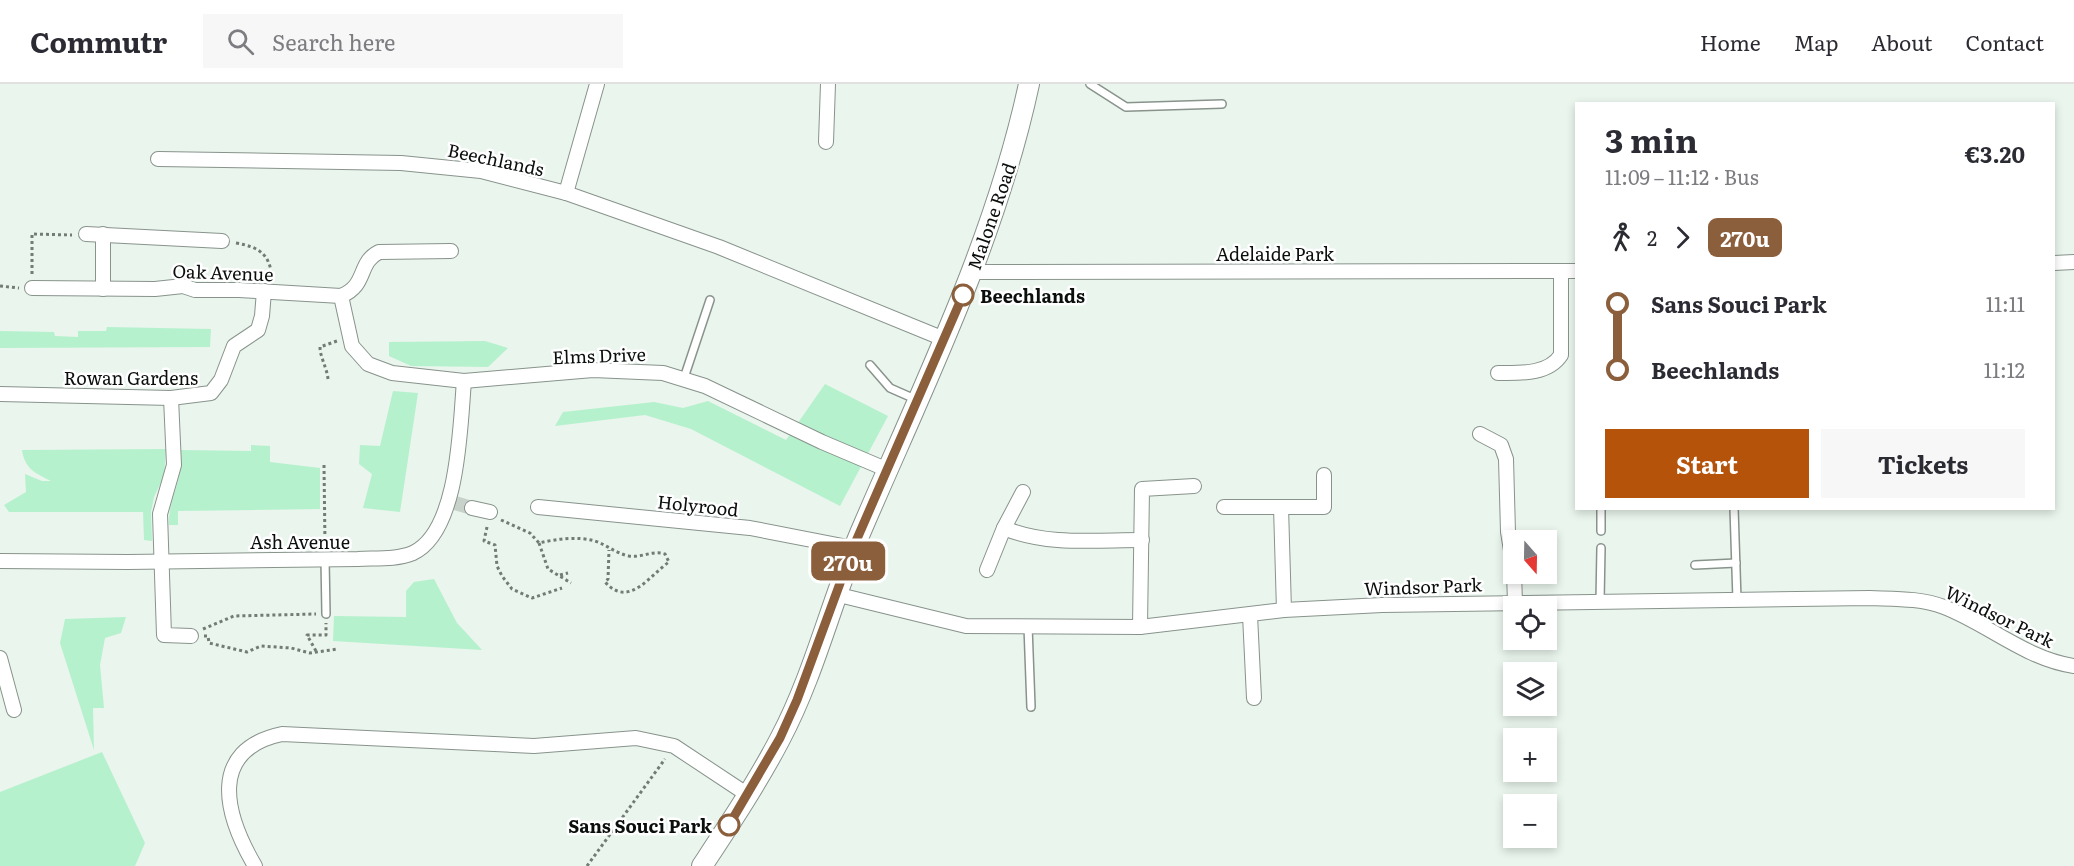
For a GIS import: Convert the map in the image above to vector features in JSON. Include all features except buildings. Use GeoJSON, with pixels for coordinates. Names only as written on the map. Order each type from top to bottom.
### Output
{"type":"FeatureCollection","features":[{"type":"Feature","properties":{"kind":"main road","name":"Malone Road"},"geometry":{"type":"LineString","coordinates":[[702,866],[748,795],[780,738],[797,700],[853,548],[973,272],[1005,180],[1029,84]]}},
{"type":"Feature","properties":{"kind":"street"},"geometry":{"type":"LineString","coordinates":[[566,194],[597,84]]}},
{"type":"Feature","properties":{"kind":"street"},"geometry":{"type":"LineString","coordinates":[[826,142],[828,84]]}},
{"type":"Feature","properties":{"kind":"street","name":"Beechlands"},"geometry":{"type":"LineString","coordinates":[[158,159],[440,165],[482,171],[566,194],[719,247],[944,339]]}},
{"type":"Feature","properties":{"kind":"street"},"geometry":{"type":"LineString","coordinates":[[86,234],[222,241]]}},
{"type":"Feature","properties":{"kind":"street"},"geometry":{"type":"LineString","coordinates":[[103,234],[103,289]]}},
{"type":"Feature","properties":{"kind":"street"},"geometry":{"type":"LineString","coordinates":[[341,296],[350,293],[360,284],[370,256],[379,252],[451,251]]}},
{"type":"Feature","properties":{"kind":"street"},"geometry":{"type":"LineString","coordinates":[[2055,262],[2074,262]]}},
{"type":"Feature","properties":{"kind":"street"},"geometry":{"type":"LineString","coordinates":[[1498,373],[1526,373],[1544,368],[1556,362],[1561,355],[1561,271]]}},
{"type":"Feature","properties":{"kind":"street","name":"Adelaide Park"},"geometry":{"type":"LineString","coordinates":[[973,272],[1575,271]]}},
{"type":"Feature","properties":{"kind":"street","name":"Oak Avenue"},"geometry":{"type":"LineString","coordinates":[[32,288],[155,289],[183,285],[195,290],[269,291],[341,296]]}},
{"type":"Feature","properties":{"kind":"street","name":"Rowan Gardens"},"geometry":{"type":"LineString","coordinates":[[0,394],[171,398],[202,396],[217,388],[234,346],[253,334],[261,325],[269,291]]}},
{"type":"Feature","properties":{"kind":"street","name":"Elms Drive"},"geometry":{"type":"LineString","coordinates":[[341,296],[352,346],[368,364],[392,373],[464,381],[593,370],[634,370],[684,378],[888,470]]}},
{"type":"Feature","properties":{"kind":"street","name":"Ash Avenue"},"geometry":{"type":"LineString","coordinates":[[0,561],[394,558],[411,553],[424,546],[436,532],[451,502],[464,381]]}},
{"type":"Feature","properties":{"kind":"street"},"geometry":{"type":"LineString","coordinates":[[171,398],[174,465],[160,514],[164,635],[191,636]]}},
{"type":"Feature","properties":{"kind":"street"},"geometry":{"type":"LineString","coordinates":[[1480,434],[1501,445],[1506,459],[1508,530]]}},
{"type":"Feature","properties":{"kind":"street"},"geometry":{"type":"LineString","coordinates":[[1224,507],[1324,507],[1324,475]]}},
{"type":"Feature","properties":{"kind":"street"},"geometry":{"type":"LineString","coordinates":[[1140,627],[1142,489],[1194,486]]}},
{"type":"Feature","properties":{"kind":"street"},"geometry":{"type":"LineString","coordinates":[[987,570],[1004,528],[1023,492]]}},
{"type":"Feature","properties":{"kind":"street","name":"Holyrood"},"geometry":{"type":"LineString","coordinates":[[538,507],[750,528],[853,548]]}},
{"type":"Feature","properties":{"kind":"street"},"geometry":{"type":"LineString","coordinates":[[1281,507],[1284,610]]}},
{"type":"Feature","properties":{"kind":"street"},"geometry":{"type":"LineString","coordinates":[[472,508],[489,518]]}},
{"type":"Feature","properties":{"kind":"street"},"geometry":{"type":"LineString","coordinates":[[1004,528],[1027,538],[1142,540]]}},
{"type":"Feature","properties":{"kind":"street","name":"Windsor Park"},"geometry":{"type":"LineString","coordinates":[[835,594],[966,626],[1140,627],[1284,610],[1503,602]]}},
{"type":"Feature","properties":{"kind":"street","name":"Windsor Park"},"geometry":{"type":"LineString","coordinates":[[1557,602],[1922,600],[1946,608],[1998,637],[2059,664],[2074,666]]}},
{"type":"Feature","properties":{"kind":"street"},"geometry":{"type":"LineString","coordinates":[[1250,615],[1254,698]]}},
{"type":"Feature","properties":{"kind":"street"},"geometry":{"type":"LineString","coordinates":[[0,658],[15,710]]}},
{"type":"Feature","properties":{"kind":"street"},"geometry":{"type":"LineString","coordinates":[[255,866],[242,843],[234,819],[230,779],[235,760],[246,747],[263,738],[282,734],[534,746],[636,738],[674,746],[748,795]]}},
{"type":"Feature","properties":{"kind":"lane"},"geometry":{"type":"LineString","coordinates":[[1090,84],[1126,107],[1222,104]]}},
{"type":"Feature","properties":{"kind":"lane"},"geometry":{"type":"LineString","coordinates":[[684,378],[710,300]]}},
{"type":"Feature","properties":{"kind":"lane"},"geometry":{"type":"LineString","coordinates":[[870,365],[890,388],[918,400]]}},
{"type":"Feature","properties":{"kind":"lane"},"geometry":{"type":"LineString","coordinates":[[1601,510],[1601,531]]}},
{"type":"Feature","properties":{"kind":"lane"},"geometry":{"type":"LineString","coordinates":[[1734,510],[1737,600]]}},
{"type":"Feature","properties":{"kind":"lane"},"geometry":{"type":"LineString","coordinates":[[1600,601],[1601,548]]}},
{"type":"Feature","properties":{"kind":"lane"},"geometry":{"type":"LineString","coordinates":[[325,559],[326,614]]}},
{"type":"Feature","properties":{"kind":"lane"},"geometry":{"type":"LineString","coordinates":[[1695,565],[1736,563]]}},
{"type":"Feature","properties":{"kind":"lane"},"geometry":{"type":"LineString","coordinates":[[1028,626],[1031,707]]}},
{"type":"Feature","properties":{"kind":"path"},"geometry":{"type":"LineString","coordinates":[[32,288],[32,234],[64,236],[86,234]]}},
{"type":"Feature","properties":{"kind":"path"},"geometry":{"type":"LineString","coordinates":[[222,241],[248,245],[262,252],[271,263],[269,291]]}},
{"type":"Feature","properties":{"kind":"path"},"geometry":{"type":"LineString","coordinates":[[328,380],[326,362],[320,355],[321,346],[350,337]]}},
{"type":"Feature","properties":{"kind":"path"},"geometry":{"type":"LineString","coordinates":[[324,465],[325,559]]}},
{"type":"Feature","properties":{"kind":"path"},"geometry":{"type":"LineString","coordinates":[[562,588],[532,598],[512,589],[497,566],[495,545],[484,541],[489,518],[530,533],[539,543],[548,569],[571,583]]}},
{"type":"Feature","properties":{"kind":"path"},"geometry":{"type":"LineString","coordinates":[[539,543],[566,539],[595,541],[609,550],[640,557],[657,552],[665,554],[669,562],[640,588],[628,592],[618,591],[605,582],[608,579],[609,550]]}},
{"type":"Feature","properties":{"kind":"path"},"geometry":{"type":"LineString","coordinates":[[560,575],[568,573]]}},
{"type":"Feature","properties":{"kind":"path"},"geometry":{"type":"LineString","coordinates":[[191,636],[234,616],[326,614],[326,635],[307,635],[316,651]]}},
{"type":"Feature","properties":{"kind":"path"},"geometry":{"type":"LineString","coordinates":[[191,636],[208,636],[208,644],[247,652],[261,646],[291,648],[310,653],[338,649]]}},
{"type":"Feature","properties":{"kind":"path"},"geometry":{"type":"LineString","coordinates":[[587,866],[674,746]]}},
{"type":"Feature","properties":{"kind":"green space"},"geometry":{"type":"Polygon","coordinates":[[[107,327],[211,329],[210,347],[0,348],[0,331],[54,332],[55,336],[78,337],[78,331],[106,331],[107,327]]]}},
{"type":"Feature","properties":{"kind":"green space"},"geometry":{"type":"Polygon","coordinates":[[[485,341],[508,348],[488,367],[411,366],[389,356],[389,342],[485,341]]]}},
{"type":"Feature","properties":{"kind":"green space"},"geometry":{"type":"Polygon","coordinates":[[[825,384],[888,416],[840,506],[691,429],[645,415],[555,426],[563,412],[654,402],[683,408],[708,401],[786,440],[825,384]]]}},
{"type":"Feature","properties":{"kind":"green space"},"geometry":{"type":"Polygon","coordinates":[[[393,391],[418,393],[400,512],[363,508],[372,474],[359,464],[360,445],[380,446],[393,391]]]}},
{"type":"Feature","properties":{"kind":"green space"},"geometry":{"type":"Polygon","coordinates":[[[251,445],[270,446],[270,462],[320,468],[320,509],[178,511],[178,525],[169,525],[169,515],[180,472],[181,450],[251,451],[251,445]]]}},
{"type":"Feature","properties":{"kind":"green space"},"geometry":{"type":"Polygon","coordinates":[[[166,449],[164,476],[154,497],[151,512],[152,541],[144,540],[143,512],[9,512],[4,505],[26,492],[25,474],[42,481],[51,481],[28,466],[22,450],[166,449]]]}},
{"type":"Feature","properties":{"kind":"green space"},"geometry":{"type":"Polygon","coordinates":[[[434,579],[457,623],[482,650],[333,641],[334,616],[406,617],[406,591],[414,582],[434,579]]]}},
{"type":"Feature","properties":{"kind":"green space"},"geometry":{"type":"Polygon","coordinates":[[[126,617],[121,633],[105,638],[100,665],[104,708],[93,708],[94,750],[60,643],[65,619],[126,617]]]}},
{"type":"Feature","properties":{"kind":"green space"},"geometry":{"type":"Polygon","coordinates":[[[102,752],[145,843],[135,866],[0,866],[0,792],[102,752]]]}},
{"type":"Feature","properties":{"kind":"tunnel"},"geometry":{"type":"LineString","coordinates":[[455,503],[472,508]]}},
{"type":"Feature","properties":{"kind":"bus line","name":"270u"},"geometry":{"type":"LineString","coordinates":[[729,825],[780,738],[797,700],[853,548],[963,295]]}},
{"type":"Feature","properties":{"kind":"place","name":"Beechlands"},"geometry":{"type":"Point","coordinates":[963,295]}},
{"type":"Feature","properties":{"kind":"place","name":"Sans Souci Park"},"geometry":{"type":"Point","coordinates":[729,825]}}]}
